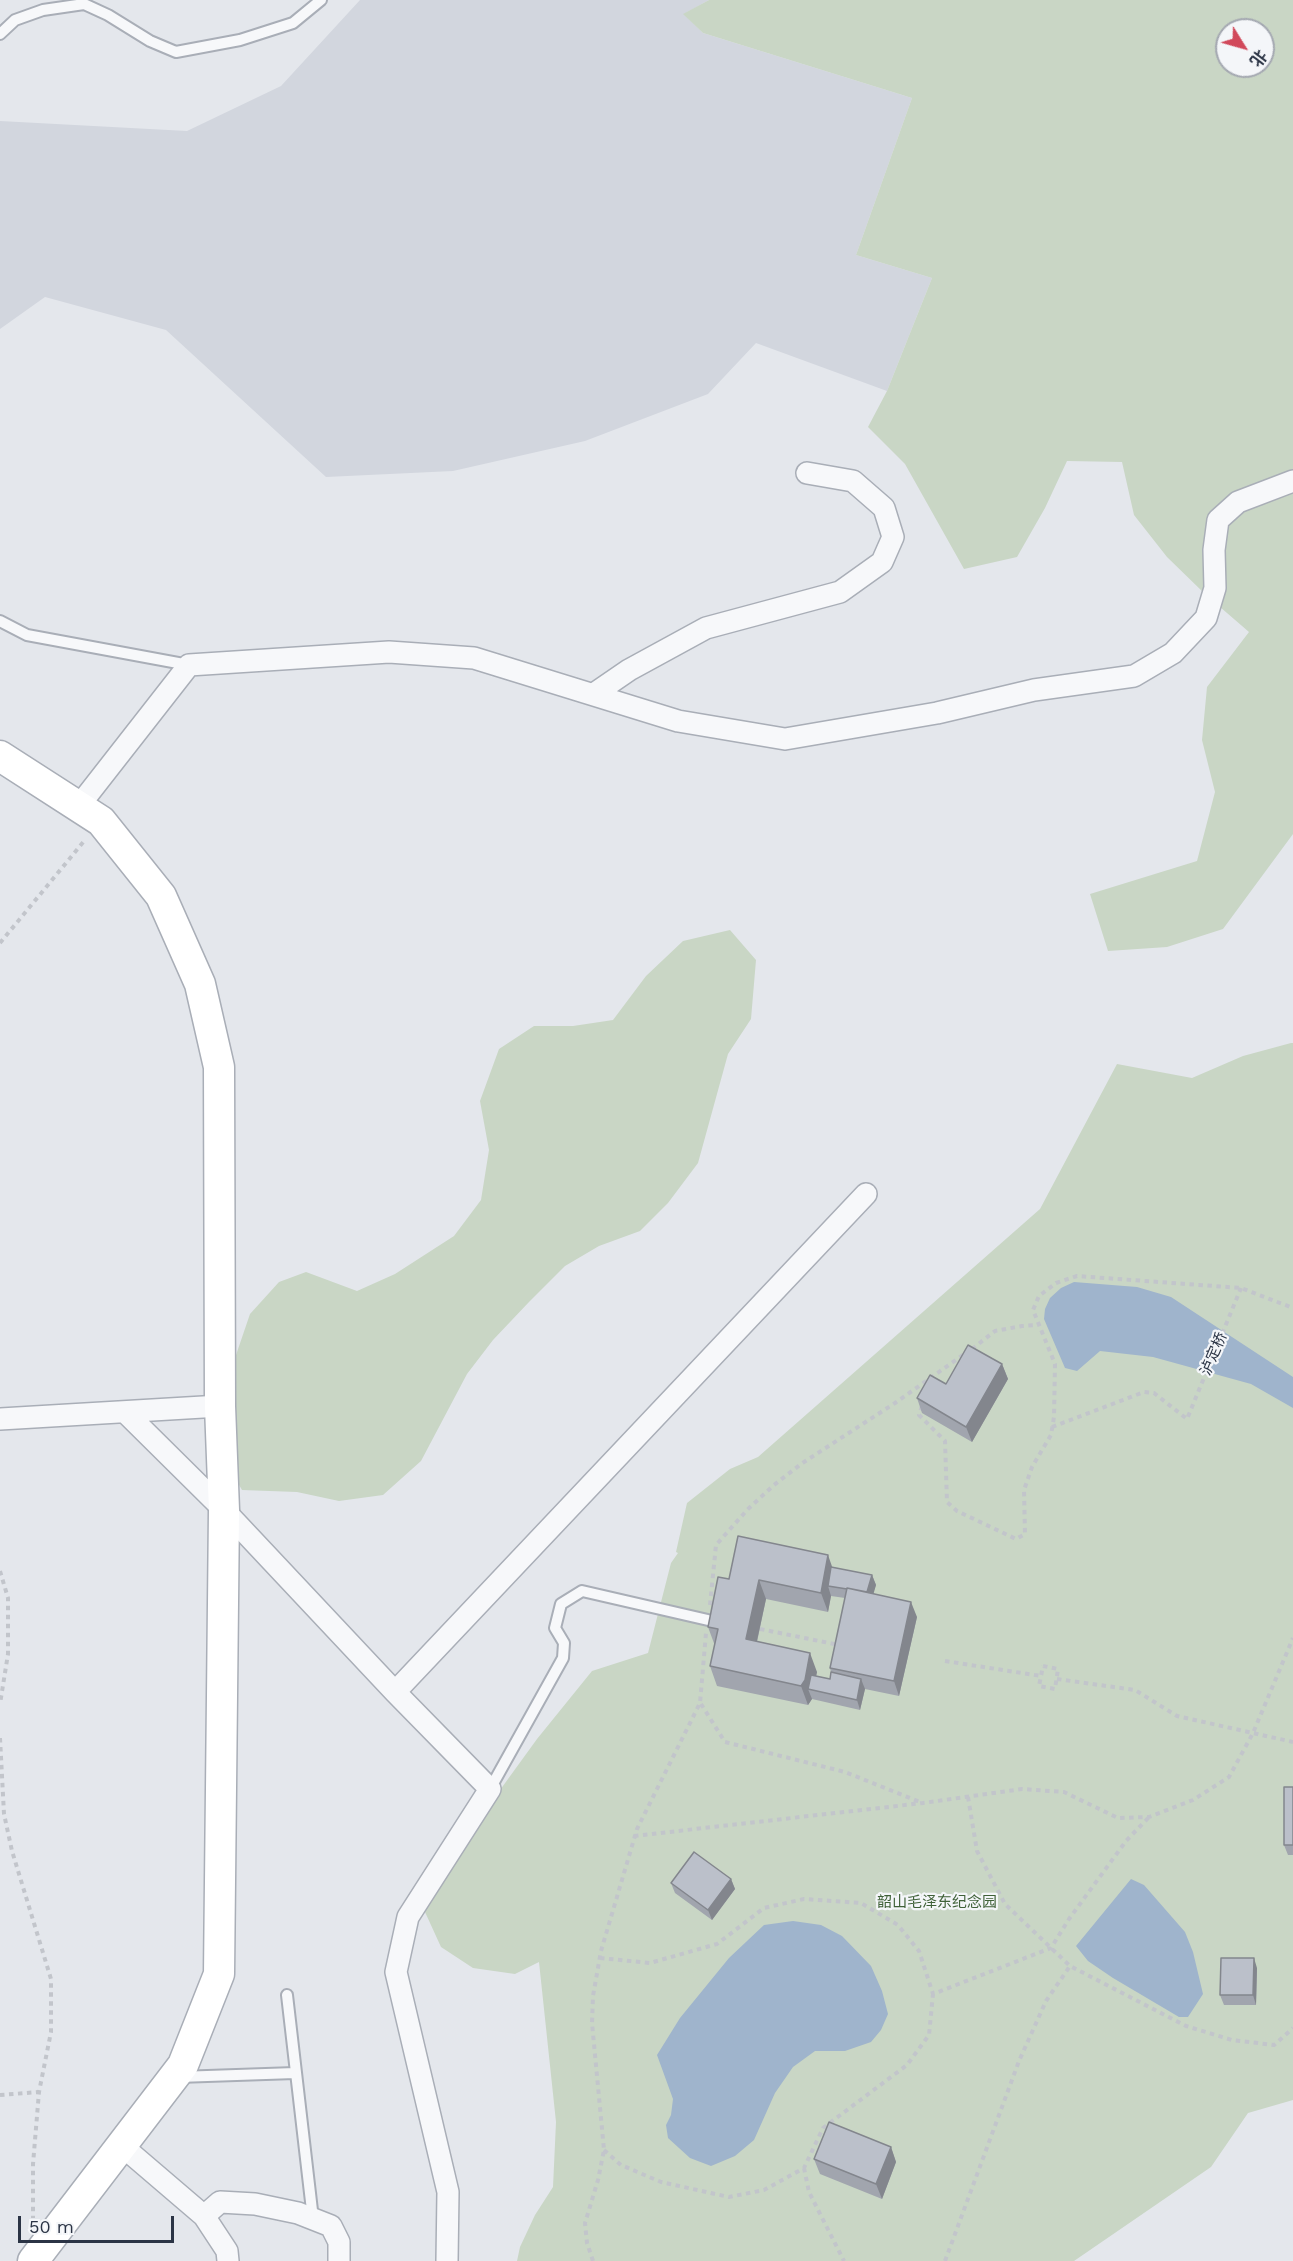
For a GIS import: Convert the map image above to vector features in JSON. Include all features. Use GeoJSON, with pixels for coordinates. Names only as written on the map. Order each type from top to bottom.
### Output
{"type":"FeatureCollection","features":[{"type":"Feature","properties":{"kind":"main road"},"geometry":{"type":"LineString","coordinates":[[0,756],[89,814],[161,896],[200,984],[219,1067],[220,1406],[224,1510],[219,1974],[183,2065],[33,2261]]}},
{"type":"Feature","properties":{"kind":"street"},"geometry":{"type":"LineString","coordinates":[[594,694],[629,670],[706,628],[840,592],[882,562],[893,537],[884,508],[853,481],[807,473]]}},
{"type":"Feature","properties":{"kind":"street"},"geometry":{"type":"LineString","coordinates":[[89,814],[189,665],[389,652],[474,658],[678,721],[785,739],[937,713],[1034,690],[1134,676],[1173,653],[1206,618],[1215,588],[1214,550],[1218,520],[1238,502],[1293,481]]}},
{"type":"Feature","properties":{"kind":"street"},"geometry":{"type":"LineString","coordinates":[[395,1692],[866,1194]]}},
{"type":"Feature","properties":{"kind":"street"},"geometry":{"type":"LineString","coordinates":[[0,1419],[220,1406]]}},
{"type":"Feature","properties":{"kind":"street"},"geometry":{"type":"LineString","coordinates":[[125,1412],[224,1510],[395,1692],[490,1788],[408,1917],[396,1972],[448,2192],[447,2261]]}},
{"type":"Feature","properties":{"kind":"street"},"geometry":{"type":"LineString","coordinates":[[121,2145],[204,2216],[227,2251],[228,2261]]}},
{"type":"Feature","properties":{"kind":"street"},"geometry":{"type":"LineString","coordinates":[[204,2216],[220,2202],[255,2204],[298,2213],[330,2226],[339,2242],[339,2261]]}},
{"type":"Feature","properties":{"kind":"lane"},"geometry":{"type":"LineString","coordinates":[[0,34],[15,20],[43,10],[84,4],[176,52],[240,40],[293,22],[321,0]]}},
{"type":"Feature","properties":{"kind":"lane"},"geometry":{"type":"LineString","coordinates":[[0,621],[27,635],[189,665]]}},
{"type":"Feature","properties":{"kind":"lane"},"geometry":{"type":"LineString","coordinates":[[490,1788],[563,1658],[564,1643],[555,1628],[561,1604],[582,1591],[708,1620]]}},
{"type":"Feature","properties":{"kind":"lane"},"geometry":{"type":"LineString","coordinates":[[287,1995],[313,2219]]}},
{"type":"Feature","properties":{"kind":"lane"},"geometry":{"type":"LineString","coordinates":[[173,2078],[295,2073]]}},
{"type":"Feature","properties":{"kind":"path"},"geometry":{"type":"LineString","coordinates":[[0,943],[89,814]]}},
{"type":"Feature","properties":{"kind":"path"},"geometry":{"type":"LineString","coordinates":[[924,1401],[919,1415],[945,1441],[947,1502],[957,1511],[1016,1539],[1025,1534],[1024,1490],[1032,1467],[1051,1435],[1052,1427],[1055,1364],[1033,1310],[1039,1296],[1056,1283],[1077,1276],[1241,1288],[1293,1308]]}},
{"type":"Feature","properties":{"kind":"path","name":"泸定桥"},"geometry":{"type":"LineString","coordinates":[[1052,1427],[1144,1392],[1154,1393],[1187,1419],[1241,1288]]}},
{"type":"Feature","properties":{"kind":"path"},"geometry":{"type":"LineString","coordinates":[[592,2261],[585,2223],[604,2150],[592,2023],[593,1996],[600,1958],[634,1836],[700,1703],[716,1545],[748,1509],[801,1464],[936,1376],[995,1331],[1038,1325]]}},
{"type":"Feature","properties":{"kind":"path"},"geometry":{"type":"LineString","coordinates":[[932,1384],[936,1376]]}},
{"type":"Feature","properties":{"kind":"path"},"geometry":{"type":"LineString","coordinates":[[0,1571],[8,1598],[8,1654],[0,1704]]}},
{"type":"Feature","properties":{"kind":"path"},"geometry":{"type":"LineString","coordinates":[[760,1629],[843,1646]]}},
{"type":"Feature","properties":{"kind":"path"},"geometry":{"type":"LineString","coordinates":[[634,1836],[923,1803],[1022,1789],[1064,1792],[1118,1818],[1149,1817],[1193,1800],[1229,1777],[1253,1733],[1293,1638]]}},
{"type":"Feature","properties":{"kind":"path"},"geometry":{"type":"LineString","coordinates":[[945,1661],[1041,1676]]}},
{"type":"Feature","properties":{"kind":"path"},"geometry":{"type":"LineString","coordinates":[[1043,1666],[1058,1669],[1055,1689],[1039,1686],[1041,1676],[1043,1666]]}},
{"type":"Feature","properties":{"kind":"path"},"geometry":{"type":"LineString","coordinates":[[1057,1678],[1135,1690],[1177,1716],[1293,1742]]}},
{"type":"Feature","properties":{"kind":"path"},"geometry":{"type":"LineString","coordinates":[[700,1703],[724,1742],[845,1772],[923,1803]]}},
{"type":"Feature","properties":{"kind":"path"},"geometry":{"type":"LineString","coordinates":[[0,1738],[4,1814],[12,1851],[51,1979],[51,2032],[39,2092],[33,2164],[33,2229]]}},
{"type":"Feature","properties":{"kind":"path"},"geometry":{"type":"LineString","coordinates":[[968,1797],[978,1851],[1005,1904],[1070,1966],[1186,2026],[1232,2040],[1274,2046],[1293,2028]]}},
{"type":"Feature","properties":{"kind":"path"},"geometry":{"type":"LineString","coordinates":[[933,1994],[1051,1948],[1069,1918],[1126,1841],[1149,1817]]}},
{"type":"Feature","properties":{"kind":"path"},"geometry":{"type":"LineString","coordinates":[[600,1958],[650,1963],[717,1944],[764,1908],[804,1899],[861,1903],[898,1925],[919,1951],[933,1994],[929,2035],[907,2066],[823,2128],[804,2168],[764,2190],[729,2197],[661,2182],[621,2165],[604,2150]]}},
{"type":"Feature","properties":{"kind":"path"},"geometry":{"type":"LineString","coordinates":[[945,2261],[1019,2061],[1046,2001],[1070,1966]]}},
{"type":"Feature","properties":{"kind":"path"},"geometry":{"type":"LineString","coordinates":[[0,2095],[39,2092]]}},
{"type":"Feature","properties":{"kind":"path"},"geometry":{"type":"LineString","coordinates":[[804,2168],[809,2192],[844,2261]]}},
{"type":"Feature","properties":{"kind":"shaded area"},"geometry":{"type":"Polygon","coordinates":[[[360,0],[709,0],[684,14],[703,33],[912,98],[856,255],[932,278],[887,391],[756,343],[708,394],[585,441],[453,471],[326,477],[166,330],[45,297],[0,329],[0,121],[187,131],[281,86],[360,0]]]}},
{"type":"Feature","properties":{"kind":"green space"},"geometry":{"type":"Polygon","coordinates":[[[709,0],[1293,0],[1293,834],[1223,929],[1167,947],[1108,951],[1090,894],[1197,861],[1215,792],[1202,740],[1207,687],[1249,632],[1167,557],[1134,515],[1122,462],[1067,461],[1045,508],[1017,557],[964,569],[905,464],[868,427],[887,391],[932,278],[856,255],[912,98],[703,33],[683,14],[709,0]]]}},
{"type":"Feature","properties":{"kind":"green space"},"geometry":{"type":"Polygon","coordinates":[[[730,930],[756,960],[751,1019],[728,1054],[698,1163],[668,1203],[640,1231],[599,1246],[565,1266],[529,1302],[493,1340],[467,1374],[421,1461],[383,1495],[339,1501],[297,1492],[242,1490],[232,1473],[236,1355],[250,1314],[279,1282],[306,1272],[357,1291],[395,1274],[454,1236],[481,1200],[489,1150],[480,1101],[499,1049],[534,1026],[573,1026],[613,1020],[646,976],[683,941],[730,930]]]}},
{"type":"Feature","properties":{"kind":"green space","name":"韶山毛泽东纪念园"},"geometry":{"type":"Polygon","coordinates":[[[1293,1043],[1293,2100],[1248,2113],[1211,2167],[1074,2261],[517,2261],[520,2247],[535,2215],[553,2187],[556,2122],[539,1962],[515,1974],[473,1968],[441,1947],[425,1912],[450,1859],[537,1739],[592,1671],[648,1653],[671,1563],[678,1553],[676,1552],[687,1503],[730,1469],[758,1457],[1040,1209],[1117,1064],[1192,1078],[1243,1056],[1293,1043]]]}},
{"type":"Feature","properties":{"kind":"water"},"geometry":{"type":"Polygon","coordinates":[[[1074,1282],[1137,1287],[1171,1297],[1293,1377],[1293,1408],[1251,1384],[1153,1357],[1100,1351],[1077,1371],[1065,1368],[1044,1319],[1045,1309],[1050,1298],[1061,1288],[1074,1282]]]}},
{"type":"Feature","properties":{"kind":"water"},"geometry":{"type":"Polygon","coordinates":[[[1131,1879],[1144,1885],[1185,1932],[1193,1952],[1203,1994],[1188,2017],[1179,2017],[1113,1978],[1088,1961],[1076,1946],[1131,1879]]]}},
{"type":"Feature","properties":{"kind":"water"},"geometry":{"type":"Polygon","coordinates":[[[793,1921],[821,1925],[842,1936],[871,1966],[882,1991],[888,2014],[881,2030],[871,2042],[845,2051],[815,2051],[793,2067],[775,2093],[754,2140],[735,2156],[711,2166],[690,2158],[668,2138],[666,2125],[671,2115],[673,2099],[657,2055],[680,2018],[729,1958],[764,1925],[793,1921]]]}},
{"type":"Feature","properties":{"kind":"building"},"geometry":{"type":"Polygon","coordinates":[[[968,1345],[1002,1364],[966,1427],[917,1398],[930,1375],[946,1384],[968,1345]]]}},
{"type":"Feature","properties":{"kind":"building"},"geometry":{"type":"Polygon","coordinates":[[[738,1536],[828,1555],[821,1593],[759,1580],[746,1639],[810,1653],[805,1680],[801,1686],[710,1666],[718,1629],[708,1627],[718,1577],[729,1579],[738,1536]]]}},
{"type":"Feature","properties":{"kind":"building"},"geometry":{"type":"Polygon","coordinates":[[[831,1567],[872,1575],[867,1592],[828,1586],[831,1567]]]}},
{"type":"Feature","properties":{"kind":"building"},"geometry":{"type":"Polygon","coordinates":[[[847,1588],[911,1602],[894,1681],[830,1668],[847,1588]]]}},
{"type":"Feature","properties":{"kind":"building"},"geometry":{"type":"Polygon","coordinates":[[[831,1672],[861,1679],[857,1700],[808,1689],[811,1675],[830,1679],[831,1672]]]}},
{"type":"Feature","properties":{"kind":"building"},"geometry":{"type":"Polygon","coordinates":[[[1284,1787],[1293,1787],[1293,1845],[1284,1845],[1284,1787]]]}},
{"type":"Feature","properties":{"kind":"building"},"geometry":{"type":"Polygon","coordinates":[[[694,1852],[731,1879],[708,1910],[671,1883],[694,1852]]]}},
{"type":"Feature","properties":{"kind":"building"},"geometry":{"type":"Polygon","coordinates":[[[1221,1958],[1254,1958],[1253,1995],[1220,1995],[1221,1958]]]}},
{"type":"Feature","properties":{"kind":"building"},"geometry":{"type":"Polygon","coordinates":[[[829,2122],[891,2147],[876,2184],[814,2159],[829,2122]]]}}]}
